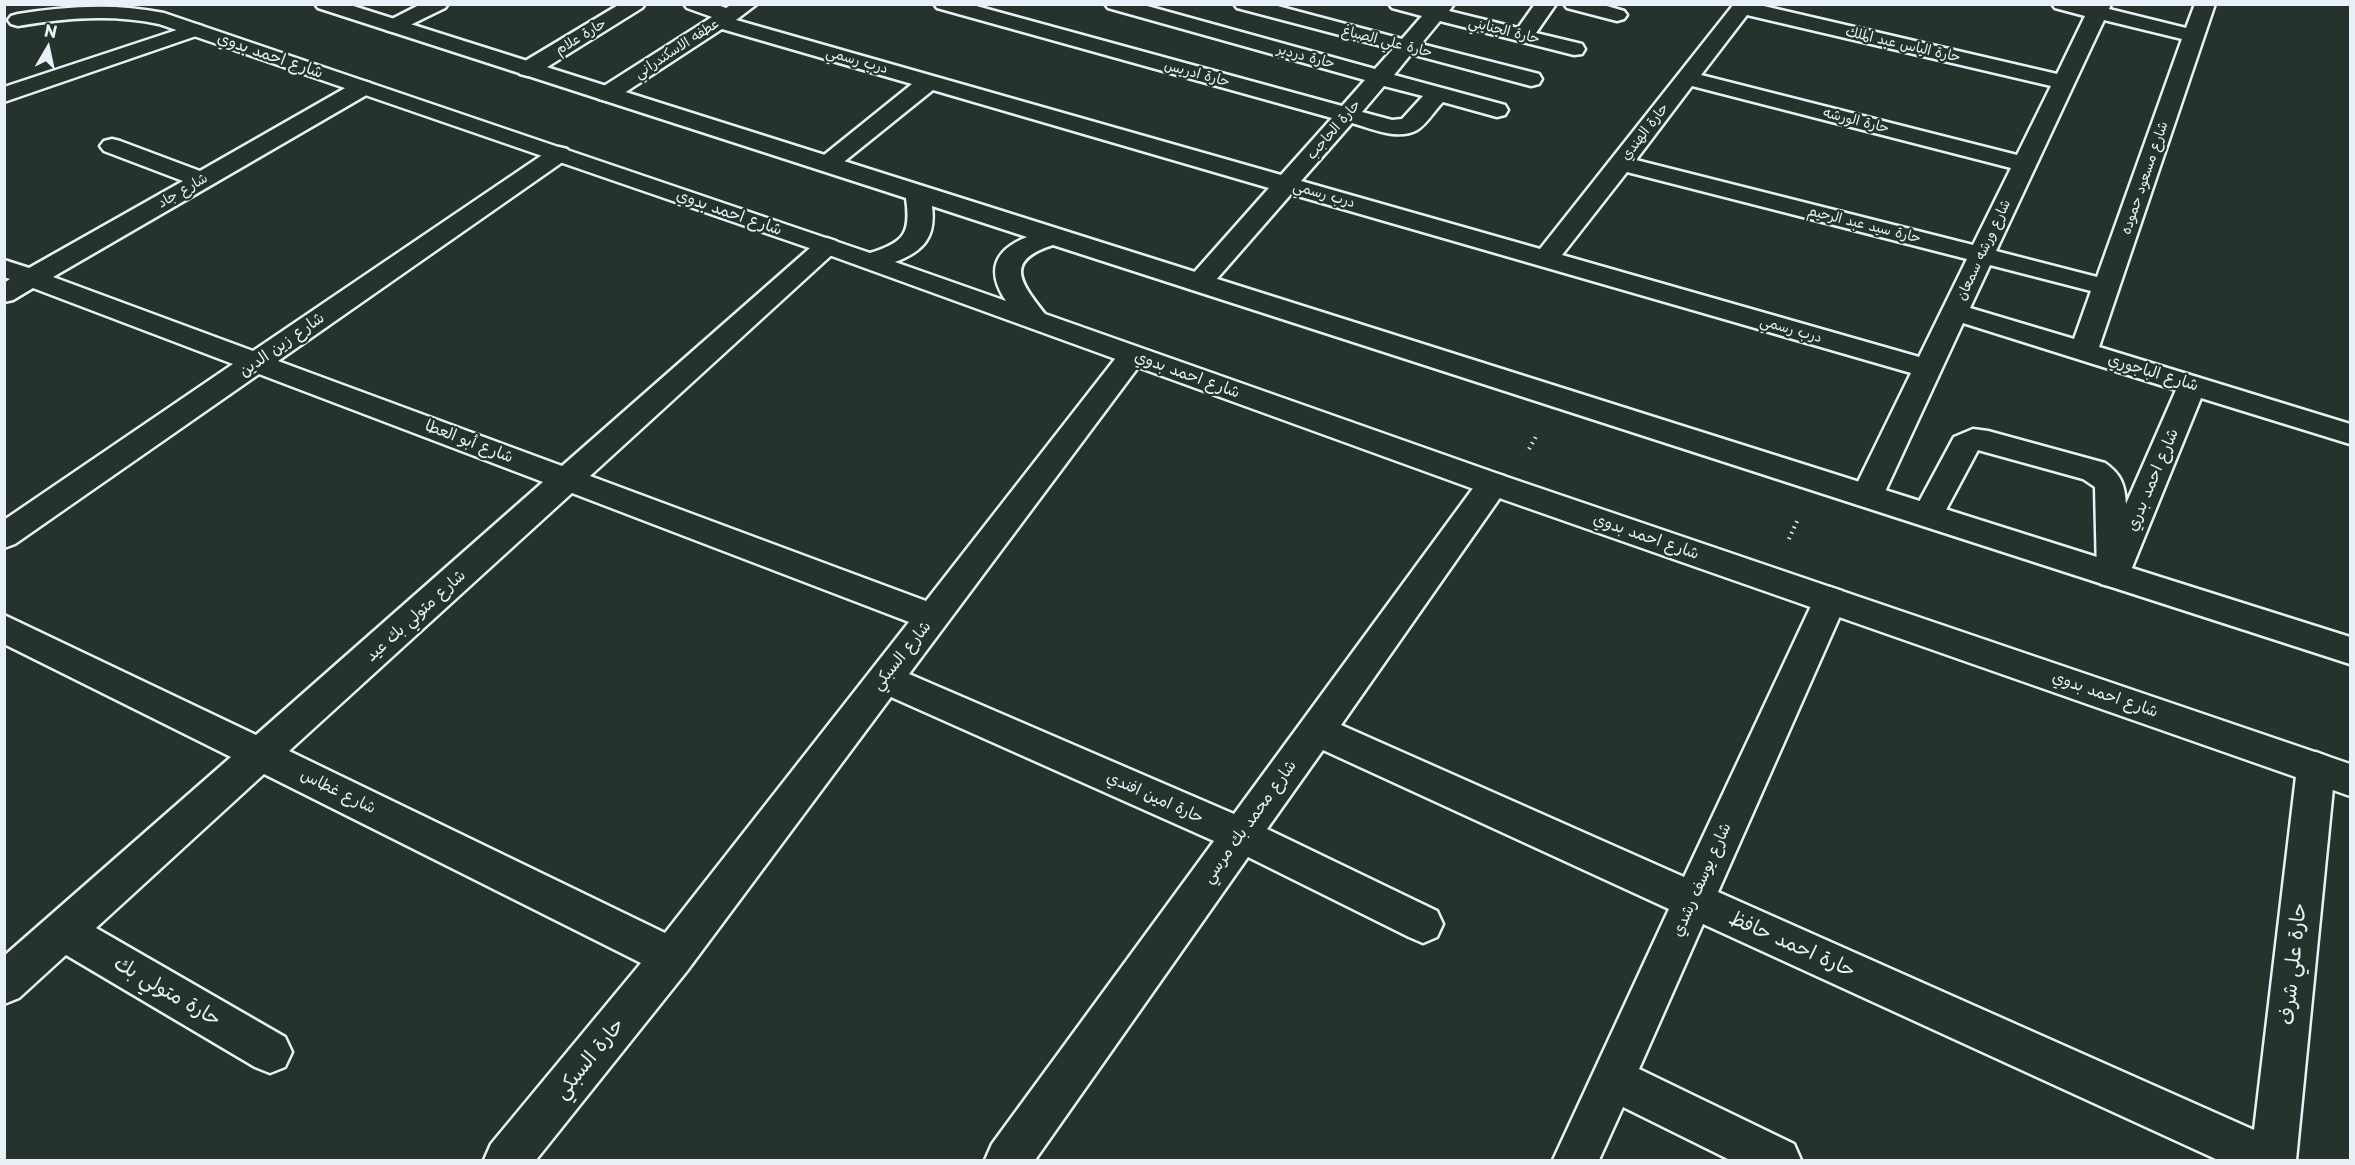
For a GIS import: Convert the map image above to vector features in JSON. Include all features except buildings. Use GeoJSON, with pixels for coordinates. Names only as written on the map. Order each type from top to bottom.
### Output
{"type":"FeatureCollection","features":[{"type":"Feature","properties":{"kind":"street"},"geometry":{"type":"LineString","coordinates":[[11,24],[42,4]]}},
{"type":"Feature","properties":{"kind":"street"},"geometry":{"type":"LineString","coordinates":[[325,4],[2350,650]]}},
{"type":"Feature","properties":{"kind":"street"},"geometry":{"type":"LineString","coordinates":[[393,26],[438,4]]}},
{"type":"Feature","properties":{"kind":"street","name":"حارة علام"},"geometry":{"type":"LineString","coordinates":[[528,69],[635,4]]}},
{"type":"Feature","properties":{"kind":"street","name":"درب رسمي"},"geometry":{"type":"LineString","coordinates":[[694,4],[732,14],[929,82],[1928,369]]}},
{"type":"Feature","properties":{"kind":"street","name":"حارة ادريس"},"geometry":{"type":"LineString","coordinates":[[944,4],[1005,12],[1391,127],[1406,127],[1412,123],[1439,93]]}},
{"type":"Feature","properties":{"kind":"street","name":"حارة دردير"},"geometry":{"type":"LineString","coordinates":[[1115,4],[1497,110]]}},
{"type":"Feature","properties":{"kind":"street","name":"حارة علي الصباغ"},"geometry":{"type":"LineString","coordinates":[[1244,4],[1531,79]]}},
{"type":"Feature","properties":{"kind":"street","name":"حارة الجنايني"},"geometry":{"type":"LineString","coordinates":[[1399,4],[1440,9],[1523,36],[1574,49]]}},
{"type":"Feature","properties":{"kind":"street"},"geometry":{"type":"LineString","coordinates":[[1523,36],[1546,4]]}},
{"type":"Feature","properties":{"kind":"street"},"geometry":{"type":"LineString","coordinates":[[1574,4],[1617,15]]}},
{"type":"Feature","properties":{"kind":"street"},"geometry":{"type":"LineString","coordinates":[[2062,4],[2099,9],[2194,36]]}},
{"type":"Feature","properties":{"kind":"street","name":"شارع مسعود حموده"},"geometry":{"type":"LineString","coordinates":[[2084,351],[2205,4]]}},
{"type":"Feature","properties":{"kind":"street","name":"حارة الهندي"},"geometry":{"type":"LineString","coordinates":[[1546,259],[1744,6]]}},
{"type":"Feature","properties":{"kind":"street","name":"حارة الياس عبد الملك"},"geometry":{"type":"LineString","coordinates":[[1744,6],[2064,82]]}},
{"type":"Feature","properties":{"kind":"street","name":"حارة الحاجب"},"geometry":{"type":"LineString","coordinates":[[1199,283],[1440,9]]}},
{"type":"Feature","properties":{"kind":"street","name":"شارع ورشه سمعان"},"geometry":{"type":"LineString","coordinates":[[1867,496],[2099,9]]}},
{"type":"Feature","properties":{"kind":"street","name":"شارع احمد بدوي"},"geometry":{"type":"LineString","coordinates":[[11,24],[55,13],[97,10],[135,12],[195,30],[827,246],[1500,486],[2333,774]]}},
{"type":"Feature","properties":{"kind":"street","name":"عطفه الاسكندراني"},"geometry":{"type":"LineString","coordinates":[[607,94],[732,14]]}},
{"type":"Feature","properties":{"kind":"street"},"geometry":{"type":"LineString","coordinates":[[4,95],[195,30]]}},
{"type":"Feature","properties":{"kind":"street","name":"حارة الورشه"},"geometry":{"type":"LineString","coordinates":[[1687,78],[2025,164]]}},
{"type":"Feature","properties":{"kind":"street"},"geometry":{"type":"LineString","coordinates":[[827,164],[929,82]]}},
{"type":"Feature","properties":{"kind":"street","name":"شارع جاد"},"geometry":{"type":"LineString","coordinates":[[4,294],[18,274],[202,180],[362,88]]}},
{"type":"Feature","properties":{"kind":"street"},"geometry":{"type":"LineString","coordinates":[[112,146],[202,180]]}},
{"type":"Feature","properties":{"kind":"street","name":"شارع زين الدين"},"geometry":{"type":"LineString","coordinates":[[4,536],[559,154]]}},
{"type":"Feature","properties":{"kind":"street","name":"حارة سيد عبد الرحيم"},"geometry":{"type":"LineString","coordinates":[[1621,163],[2106,287]]}},
{"type":"Feature","properties":{"kind":"street"},"geometry":{"type":"LineString","coordinates":[[869,261],[900,250],[919,233],[921,223],[918,194]]}},
{"type":"Feature","properties":{"kind":"street"},"geometry":{"type":"LineString","coordinates":[[1036,321],[1011,287],[1007,276],[1008,266],[1014,256],[1025,247],[1056,237]]}},
{"type":"Feature","properties":{"kind":"street","name":"شارع متولي بك عيد"},"geometry":{"type":"LineString","coordinates":[[4,984],[65,932],[827,246]]}},
{"type":"Feature","properties":{"kind":"street","name":"شارع أبو العطا"},"geometry":{"type":"LineString","coordinates":[[18,274],[933,617]]}},
{"type":"Feature","properties":{"kind":"street","name":"شارع الباجوري"},"geometry":{"type":"LineString","coordinates":[[1955,312],[2350,434]]}},
{"type":"Feature","properties":{"kind":"street","name":"شارع السبكي"},"geometry":{"type":"LineString","coordinates":[[672,957],[883,678],[933,617],[1132,356]]}},
{"type":"Feature","properties":{"kind":"street","name":"شارع احمد بدري"},"geometry":{"type":"LineString","coordinates":[[2113,575],[2192,385]]}},
{"type":"Feature","properties":{"kind":"street"},"geometry":{"type":"LineString","coordinates":[[1928,515],[1965,444],[1973,439],[1988,441],[2094,471],[2105,478],[2110,487],[2113,575]]}},
{"type":"Feature","properties":{"kind":"street","name":"شارع محمد بك مرسي"},"geometry":{"type":"LineString","coordinates":[[1008,1161],[1316,730],[1500,486]]}},
{"type":"Feature","properties":{"kind":"street","name":"شارع يوسف رشدي"},"geometry":{"type":"LineString","coordinates":[[1576,1161],[1830,600]]}},
{"type":"Feature","properties":{"kind":"street","name":"شارع غطاس"},"geometry":{"type":"LineString","coordinates":[[4,628],[672,957]]}},
{"type":"Feature","properties":{"kind":"street","name":"حارة امين افندي"},"geometry":{"type":"LineString","coordinates":[[883,678],[1241,835],[1423,924]]}},
{"type":"Feature","properties":{"kind":"street","name":"حارة احمد حافظ"},"geometry":{"type":"LineString","coordinates":[[1316,730],[2268,1161]]}},
{"type":"Feature","properties":{"kind":"street","name":"حارة علي شرف"},"geometry":{"type":"LineString","coordinates":[[2273,1161],[2333,774]]}},
{"type":"Feature","properties":{"kind":"street","name":"حارة متولي بك"},"geometry":{"type":"LineString","coordinates":[[65,932],[270,1052]]}},
{"type":"Feature","properties":{"kind":"street","name":"حارة السبكي"},"geometry":{"type":"LineString","coordinates":[[507,1161],[672,957]]}},
{"type":"Feature","properties":{"kind":"street"},"geometry":{"type":"LineString","coordinates":[[1612,1079],[1778,1161]]}},
{"type":"Feature","properties":{"kind":"path"},"geometry":{"type":"LineString","coordinates":[[1500,486],[1559,398]]}},
{"type":"Feature","properties":{"kind":"path"},"geometry":{"type":"LineString","coordinates":[[1772,580],[1815,479]]}}]}
